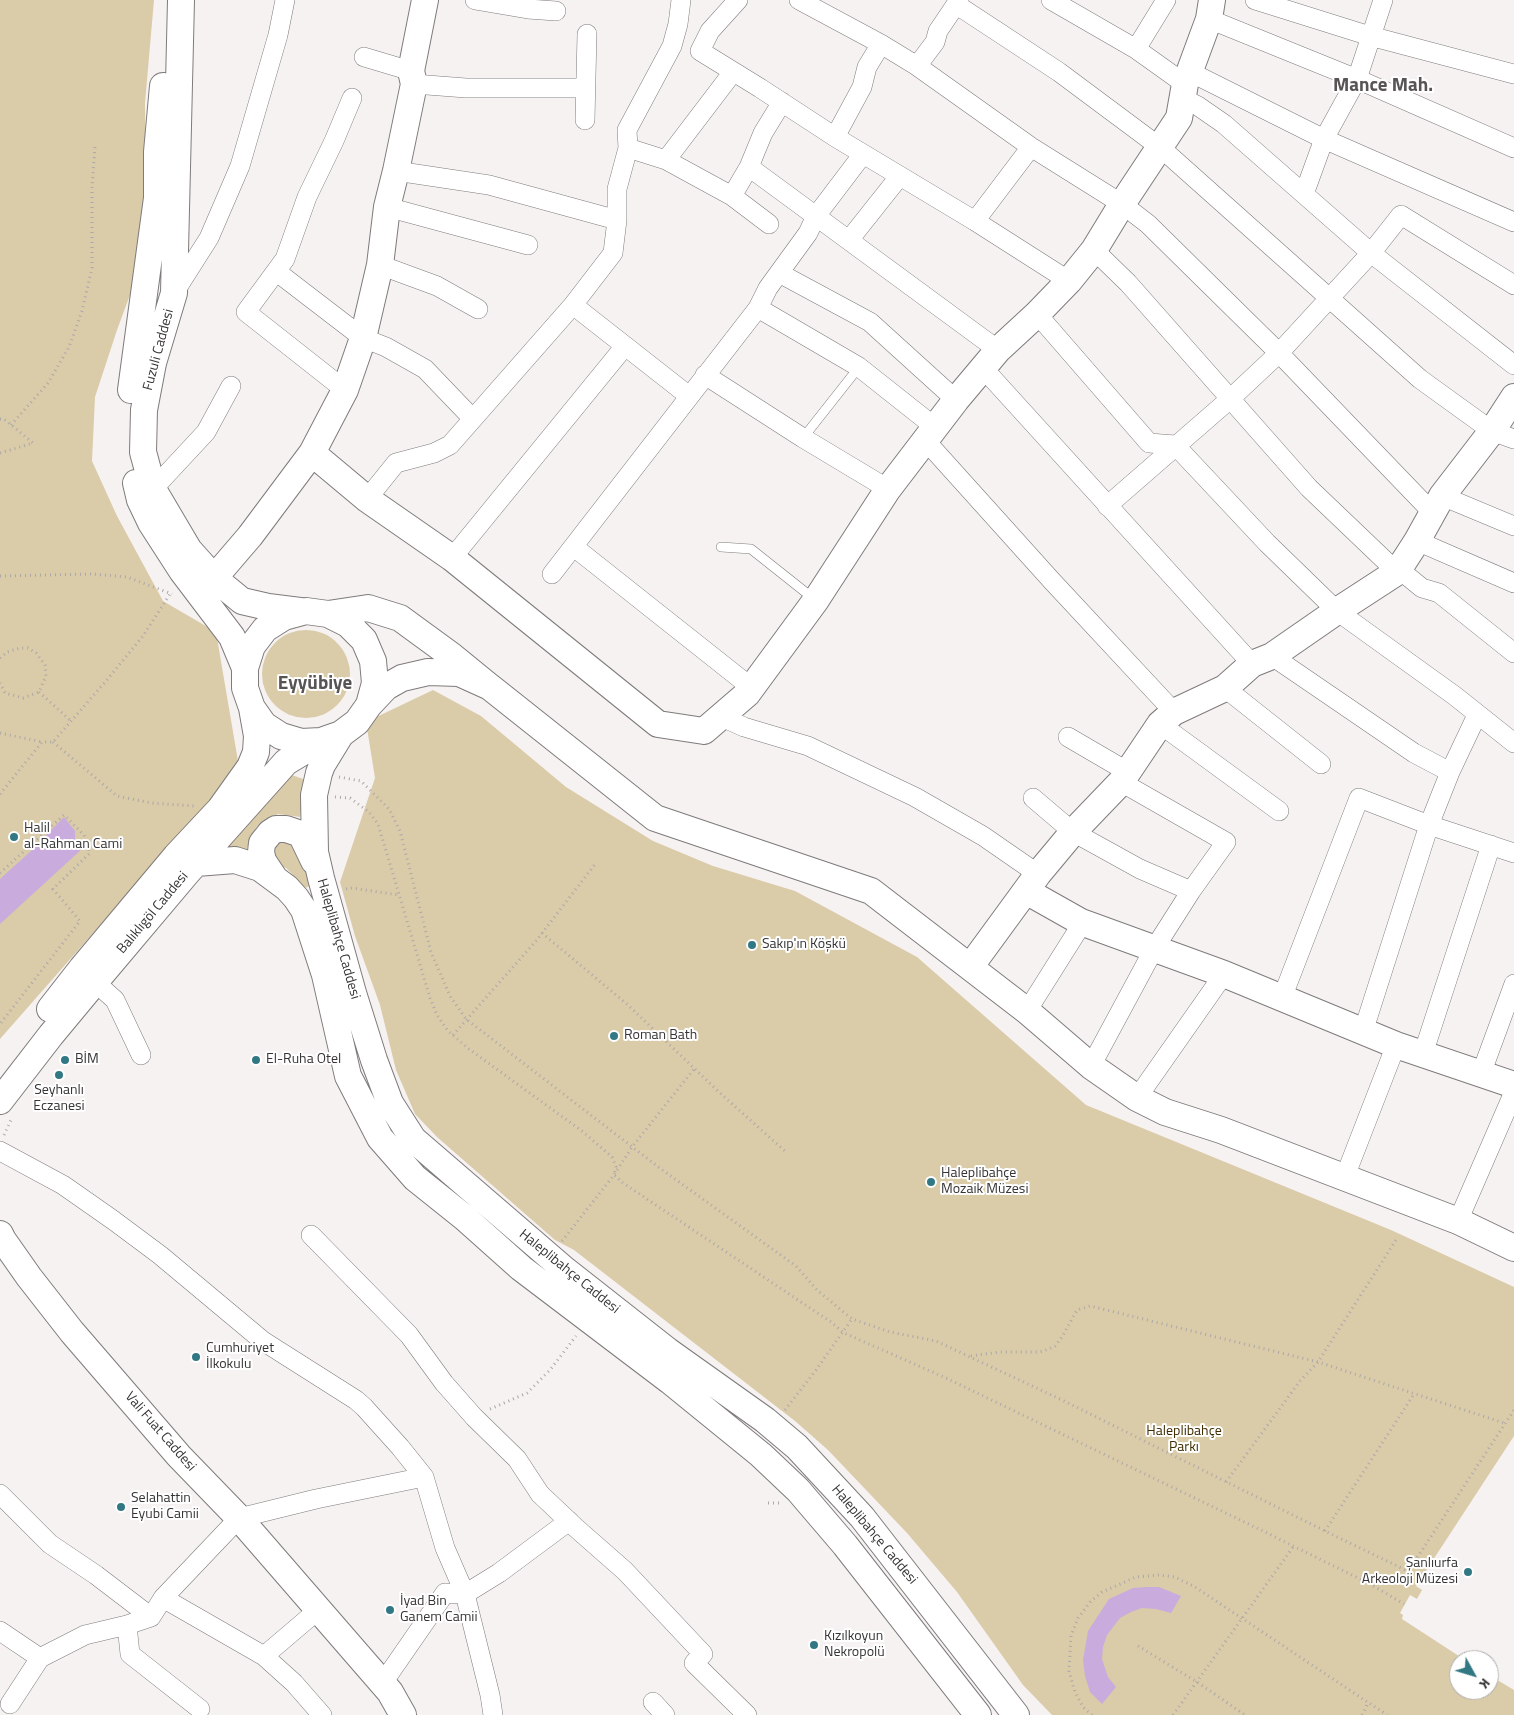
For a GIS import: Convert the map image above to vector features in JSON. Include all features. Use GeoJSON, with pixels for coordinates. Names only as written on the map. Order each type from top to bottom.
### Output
{"type":"FeatureCollection","features":[{"type":"Feature","properties":{"kind":"main road","name":"Fuzuli Caddesi"},"geometry":{"type":"LineString","coordinates":[[162,0],[163,77],[157,152],[156,198],[130,399],[130,453],[140,500],[151,523],[182,571],[232,637],[244,668]]}},
{"type":"Feature","properties":{"kind":"main road","name":"Fuzuli Caddesi"},"geometry":{"type":"LineString","coordinates":[[181,0],[174,293],[153,362],[144,410],[143,452],[153,489],[189,550],[214,578],[242,601],[268,607],[317,613]]}},
{"type":"Feature","properties":{"kind":"main road"},"geometry":{"type":"LineString","coordinates":[[214,578],[250,536],[312,453],[345,390],[363,338],[380,265],[387,206],[396,171],[425,0]]}},
{"type":"Feature","properties":{"kind":"main road"},"geometry":{"type":"LineString","coordinates":[[312,453],[367,499],[452,558],[658,724],[704,731],[722,717],[752,688],[816,600],[888,489],[956,400],[990,359],[1070,281],[1094,250],[1122,204],[1180,118],[1186,85],[1211,10]]}},
{"type":"Feature","properties":{"kind":"main road"},"geometry":{"type":"LineString","coordinates":[[970,967],[1032,883],[1073,832],[1124,777],[1167,718],[1225,688],[1262,660],[1396,572],[1417,541],[1437,505],[1503,435],[1514,397]]}},
{"type":"Feature","properties":{"kind":"main road"},"geometry":{"type":"LineString","coordinates":[[490,687],[459,673],[428,672],[402,678],[386,688],[369,705],[357,722],[331,738],[301,742],[281,736],[264,724],[252,708],[245,688],[244,668],[252,646],[265,629],[284,617],[368,608],[400,618],[446,651],[654,818],[871,891],[1027,1011],[1091,1066],[1137,1098],[1166,1112],[1221,1130],[1458,1222],[1514,1248]]}},
{"type":"Feature","properties":{"kind":"main road"},"geometry":{"type":"LineString","coordinates":[[317,613],[348,624],[364,640],[373,660],[375,683],[369,705]]}},
{"type":"Feature","properties":{"kind":"main road","name":"Balıklıgöl Caddesi"},"geometry":{"type":"LineString","coordinates":[[0,1073],[82,968],[176,856],[220,809],[250,767],[256,752],[257,736],[252,708]]}},
{"type":"Feature","properties":{"kind":"main road","name":"Balıklıgöl Caddesi"},"geometry":{"type":"LineString","coordinates":[[6,1109],[51,1035],[196,863],[286,762],[331,738]]}},
{"type":"Feature","properties":{"kind":"main road","name":"Haleplibahçe Caddesi"},"geometry":{"type":"LineString","coordinates":[[331,738],[317,784],[315,852],[353,993],[374,1060],[390,1103],[413,1139],[549,1257],[668,1351],[772,1426],[797,1447],[862,1517],[1016,1715]]}},
{"type":"Feature","properties":{"kind":"main road"},"geometry":{"type":"LineString","coordinates":[[275,879],[263,861],[262,843],[276,829],[286,829],[301,834],[323,886]]}},
{"type":"Feature","properties":{"kind":"main road","name":"Haleplibahçe Caddesi"},"geometry":{"type":"LineString","coordinates":[[196,863],[234,860],[260,868],[296,898],[304,910],[325,975],[348,1076],[380,1138],[415,1178],[465,1218],[521,1268],[670,1381],[761,1455],[798,1490],[845,1545],[978,1715]]}},
{"type":"Feature","properties":{"kind":"main road"},"geometry":{"type":"LineString","coordinates":[[1032,883],[1083,922],[1224,974],[1396,1045],[1514,1085]]}},
{"type":"Feature","properties":{"kind":"main road","name":"Vali Fuat Caddesi"},"geometry":{"type":"LineString","coordinates":[[0,1234],[2,1240],[72,1332],[179,1456],[239,1518],[390,1692],[403,1715]]}},
{"type":"Feature","properties":{"kind":"street"},"geometry":{"type":"LineString","coordinates":[[174,293],[209,238],[240,166],[278,35],[285,0]]}},
{"type":"Feature","properties":{"kind":"street"},"geometry":{"type":"LineString","coordinates":[[475,0],[529,4],[556,11]]}},
{"type":"Feature","properties":{"kind":"street"},"geometry":{"type":"LineString","coordinates":[[367,499],[396,463],[434,453],[450,445],[573,305],[612,253],[617,220],[617,189],[628,148],[627,130],[672,46],[678,24],[681,0]]}},
{"type":"Feature","properties":{"kind":"street"},"geometry":{"type":"LineString","coordinates":[[738,0],[710,31],[700,51],[835,137],[975,221],[1070,281]]}},
{"type":"Feature","properties":{"kind":"street"},"geometry":{"type":"LineString","coordinates":[[799,0],[881,44],[917,66],[1031,147],[1122,204],[1148,224],[1437,505],[1514,526]]}},
{"type":"Feature","properties":{"kind":"street"},"geometry":{"type":"LineString","coordinates":[[1051,0],[1136,49],[1186,85],[1324,139],[1514,222]]}},
{"type":"Feature","properties":{"kind":"street"},"geometry":{"type":"LineString","coordinates":[[1136,49],[1166,0]]}},
{"type":"Feature","properties":{"kind":"street"},"geometry":{"type":"LineString","coordinates":[[1255,0],[1370,36],[1514,74]]}},
{"type":"Feature","properties":{"kind":"street"},"geometry":{"type":"LineString","coordinates":[[1304,194],[1324,139],[1357,79],[1383,0]]}},
{"type":"Feature","properties":{"kind":"street"},"geometry":{"type":"LineString","coordinates":[[917,66],[935,42],[938,31],[958,2],[1059,72],[1160,148],[1420,379],[1503,435]]}},
{"type":"Feature","properties":{"kind":"street"},"geometry":{"type":"LineString","coordinates":[[1211,10],[1357,79],[1514,148]]}},
{"type":"Feature","properties":{"kind":"street"},"geometry":{"type":"LineString","coordinates":[[585,120],[587,34]]}},
{"type":"Feature","properties":{"kind":"street"},"geometry":{"type":"LineString","coordinates":[[835,137],[862,87],[867,67],[881,44]]}},
{"type":"Feature","properties":{"kind":"street"},"geometry":{"type":"LineString","coordinates":[[364,57],[413,77],[466,88],[585,88]]}},
{"type":"Feature","properties":{"kind":"street"},"geometry":{"type":"LineString","coordinates":[[666,160],[733,72]]}},
{"type":"Feature","properties":{"kind":"street"},"geometry":{"type":"LineString","coordinates":[[1186,85],[1198,106],[1224,124],[1371,253],[1514,365]]}},
{"type":"Feature","properties":{"kind":"street"},"geometry":{"type":"LineString","coordinates":[[345,390],[246,312],[285,259],[307,197],[352,98]]}},
{"type":"Feature","properties":{"kind":"street"},"geometry":{"type":"LineString","coordinates":[[732,196],[748,167],[763,133],[782,102]]}},
{"type":"Feature","properties":{"kind":"street"},"geometry":{"type":"LineString","coordinates":[[975,221],[1031,147]]}},
{"type":"Feature","properties":{"kind":"street"},"geometry":{"type":"LineString","coordinates":[[628,148],[666,160],[732,196],[769,224]]}},
{"type":"Feature","properties":{"kind":"street"},"geometry":{"type":"LineString","coordinates":[[552,574],[758,308],[768,288],[808,234],[816,216],[863,154]]}},
{"type":"Feature","properties":{"kind":"street"},"geometry":{"type":"LineString","coordinates":[[748,167],[849,240],[990,359],[1107,506],[1262,660],[1414,753],[1450,772]]}},
{"type":"Feature","properties":{"kind":"street"},"geometry":{"type":"LineString","coordinates":[[396,171],[489,185],[617,220]]}},
{"type":"Feature","properties":{"kind":"street"},"geometry":{"type":"LineString","coordinates":[[849,240],[900,177]]}},
{"type":"Feature","properties":{"kind":"street"},"geometry":{"type":"LineString","coordinates":[[387,206],[528,245]]}},
{"type":"Feature","properties":{"kind":"street"},"geometry":{"type":"LineString","coordinates":[[1107,506],[1230,399],[1279,353],[1371,253],[1401,215],[1514,285]]}},
{"type":"Feature","properties":{"kind":"street"},"geometry":{"type":"LineString","coordinates":[[1094,250],[1128,283],[1309,488],[1396,572],[1406,575],[1422,588],[1439,593],[1514,654]]}},
{"type":"Feature","properties":{"kind":"street"},"geometry":{"type":"LineString","coordinates":[[380,265],[437,286],[478,309]]}},
{"type":"Feature","properties":{"kind":"street"},"geometry":{"type":"LineString","coordinates":[[277,272],[363,338],[386,347],[425,369],[472,418]]}},
{"type":"Feature","properties":{"kind":"street"},"geometry":{"type":"LineString","coordinates":[[779,273],[870,322],[956,400]]}},
{"type":"Feature","properties":{"kind":"street"},"geometry":{"type":"LineString","coordinates":[[573,305],[689,396]]}},
{"type":"Feature","properties":{"kind":"street"},"geometry":{"type":"LineString","coordinates":[[758,308],[859,367],[931,434],[1167,718],[1279,811]]}},
{"type":"Feature","properties":{"kind":"street"},"geometry":{"type":"LineString","coordinates":[[1037,314],[1149,443],[1175,445],[1267,544],[1337,611],[1455,696],[1476,715],[1514,743]]}},
{"type":"Feature","properties":{"kind":"street"},"geometry":{"type":"LineString","coordinates":[[452,558],[625,346]]}},
{"type":"Feature","properties":{"kind":"street"},"geometry":{"type":"LineString","coordinates":[[705,375],[803,438],[888,489]]}},
{"type":"Feature","properties":{"kind":"street"},"geometry":{"type":"LineString","coordinates":[[153,489],[206,432],[231,386]]}},
{"type":"Feature","properties":{"kind":"street"},"geometry":{"type":"LineString","coordinates":[[1417,541],[1514,583]]}},
{"type":"Feature","properties":{"kind":"street"},"geometry":{"type":"LineString","coordinates":[[574,547],[752,688]]}},
{"type":"Feature","properties":{"kind":"street"},"geometry":{"type":"LineString","coordinates":[[1225,688],[1321,764]]}},
{"type":"Feature","properties":{"kind":"street"},"geometry":{"type":"LineString","coordinates":[[1363,1032],[1429,825],[1450,772],[1476,715]]}},
{"type":"Feature","properties":{"kind":"street"},"geometry":{"type":"LineString","coordinates":[[722,717],[744,727],[808,746],[915,797],[983,836],[1032,883]]}},
{"type":"Feature","properties":{"kind":"street"},"geometry":{"type":"LineString","coordinates":[[1068,737],[1124,777],[1226,842],[1191,891],[1154,949],[1091,1066]]}},
{"type":"Feature","properties":{"kind":"street"},"geometry":{"type":"LineString","coordinates":[[1033,798],[1073,832],[1140,869],[1191,891]]}},
{"type":"Feature","properties":{"kind":"street"},"geometry":{"type":"LineString","coordinates":[[1282,998],[1359,798],[1429,825],[1514,853]]}},
{"type":"Feature","properties":{"kind":"street"},"geometry":{"type":"LineString","coordinates":[[1424,1054],[1491,845]]}},
{"type":"Feature","properties":{"kind":"street"},"geometry":{"type":"LineString","coordinates":[[1027,1011],[1083,922]]}},
{"type":"Feature","properties":{"kind":"street"},"geometry":{"type":"LineString","coordinates":[[1137,1098],[1224,974]]}},
{"type":"Feature","properties":{"kind":"street"},"geometry":{"type":"LineString","coordinates":[[95,982],[115,1000],[141,1055]]}},
{"type":"Feature","properties":{"kind":"street"},"geometry":{"type":"LineString","coordinates":[[1482,1074],[1514,984]]}},
{"type":"Feature","properties":{"kind":"street"},"geometry":{"type":"LineString","coordinates":[[1344,1179],[1396,1045]]}},
{"type":"Feature","properties":{"kind":"street"},"geometry":{"type":"LineString","coordinates":[[1458,1222],[1514,1092]]}},
{"type":"Feature","properties":{"kind":"street"},"geometry":{"type":"LineString","coordinates":[[2,1144],[63,1185],[160,1255],[263,1341],[356,1400],[400,1446],[424,1476],[445,1548],[465,1594],[490,1695],[493,1715]]}},
{"type":"Feature","properties":{"kind":"street"},"geometry":{"type":"LineString","coordinates":[[312,1234],[409,1335],[444,1383],[474,1417],[517,1459],[540,1494],[626,1571],[703,1654],[694,1663],[747,1715]]}},
{"type":"Feature","properties":{"kind":"street"},"geometry":{"type":"LineString","coordinates":[[10,1704],[40,1658],[85,1635],[127,1625],[151,1616],[163,1598],[239,1518],[424,1476]]}},
{"type":"Feature","properties":{"kind":"street"},"geometry":{"type":"LineString","coordinates":[[0,1494],[50,1544],[151,1616]]}},
{"type":"Feature","properties":{"kind":"street"},"geometry":{"type":"LineString","coordinates":[[382,1684],[445,1593],[465,1594],[499,1573],[568,1521]]}},
{"type":"Feature","properties":{"kind":"street"},"geometry":{"type":"LineString","coordinates":[[163,1598],[264,1656],[294,1683],[322,1715]]}},
{"type":"Feature","properties":{"kind":"street"},"geometry":{"type":"LineString","coordinates":[[264,1656],[318,1610]]}},
{"type":"Feature","properties":{"kind":"street"},"geometry":{"type":"LineString","coordinates":[[127,1625],[130,1654],[200,1709]]}},
{"type":"Feature","properties":{"kind":"street"},"geometry":{"type":"LineString","coordinates":[[0,1631],[40,1658]]}},
{"type":"Feature","properties":{"kind":"lane"},"geometry":{"type":"LineString","coordinates":[[803,438],[859,367]]}},
{"type":"Feature","properties":{"kind":"lane"},"geometry":{"type":"LineString","coordinates":[[720,548],[751,549],[816,600]]}},
{"type":"Feature","properties":{"kind":"path"},"geometry":{"type":"LineString","coordinates":[[11,425],[48,383],[69,347],[82,311],[92,268],[92,188],[95,146]]}},
{"type":"Feature","properties":{"kind":"path"},"geometry":{"type":"LineString","coordinates":[[0,419],[4,419],[33,443],[0,453]]}},
{"type":"Feature","properties":{"kind":"path"},"geometry":{"type":"LineString","coordinates":[[0,576],[92,574],[128,577],[178,597]]}},
{"type":"Feature","properties":{"kind":"path"},"geometry":{"type":"LineString","coordinates":[[52,742],[143,636],[170,594]]}},
{"type":"Feature","properties":{"kind":"path"},"geometry":{"type":"LineString","coordinates":[[0,658],[7,652],[28,648],[45,665],[46,676],[39,692],[24,698],[5,693],[0,683]]}},
{"type":"Feature","properties":{"kind":"path"},"geometry":{"type":"LineString","coordinates":[[39,692],[71,721]]}},
{"type":"Feature","properties":{"kind":"path"},"geometry":{"type":"LineString","coordinates":[[0,733],[42,742],[52,742],[117,796],[151,803],[194,805],[210,820]]}},
{"type":"Feature","properties":{"kind":"path"},"geometry":{"type":"LineString","coordinates":[[0,794],[42,742]]}},
{"type":"Feature","properties":{"kind":"path"},"geometry":{"type":"LineString","coordinates":[[317,784],[361,781],[390,809],[400,831],[431,952],[450,996],[466,1019],[632,1147],[796,1266],[816,1290],[852,1319],[890,1332],[936,1341],[1062,1400],[1422,1578]]}},
{"type":"Feature","properties":{"kind":"path"},"geometry":{"type":"LineString","coordinates":[[317,784],[350,798],[368,812],[378,824],[430,998],[437,1014],[448,1031],[469,1049],[582,1131],[612,1156],[616,1167],[614,1175]]}},
{"type":"Feature","properties":{"kind":"path"},"geometry":{"type":"LineString","coordinates":[[0,874],[64,814],[84,835],[90,853],[53,889],[80,921],[0,1024]]}},
{"type":"Feature","properties":{"kind":"path"},"geometry":{"type":"LineString","coordinates":[[453,1035],[542,933],[596,863]]}},
{"type":"Feature","properties":{"kind":"path"},"geometry":{"type":"LineString","coordinates":[[323,886],[399,895]]}},
{"type":"Feature","properties":{"kind":"path"},"geometry":{"type":"LineString","coordinates":[[542,933],[628,1005],[694,1069],[786,1152]]}},
{"type":"Feature","properties":{"kind":"path"},"geometry":{"type":"LineString","coordinates":[[549,1257],[694,1069]]}},
{"type":"Feature","properties":{"kind":"path"},"geometry":{"type":"LineString","coordinates":[[2,1144],[6,1109]]}},
{"type":"Feature","properties":{"kind":"path"},"geometry":{"type":"LineString","coordinates":[[614,1175],[630,1188],[831,1322],[844,1333],[946,1378],[1370,1584],[1404,1604]]}},
{"type":"Feature","properties":{"kind":"path"},"geometry":{"type":"LineString","coordinates":[[1226,1482],[1300,1381],[1318,1362],[1396,1240]]}},
{"type":"Feature","properties":{"kind":"path"},"geometry":{"type":"LineString","coordinates":[[969,1356],[1000,1352],[1040,1352],[1049,1349],[1055,1346],[1062,1337],[1077,1310],[1090,1306],[1318,1362],[1504,1423]]}},
{"type":"Feature","properties":{"kind":"path"},"geometry":{"type":"LineString","coordinates":[[474,1417],[527,1393],[570,1346],[587,1318]]}},
{"type":"Feature","properties":{"kind":"path"},"geometry":{"type":"LineString","coordinates":[[772,1426],[844,1333],[852,1319]]}},
{"type":"Feature","properties":{"kind":"path"},"geometry":{"type":"LineString","coordinates":[[1325,1531],[1414,1394]]}},
{"type":"Feature","properties":{"kind":"path"},"geometry":{"type":"LineString","coordinates":[[1409,1570],[1514,1410]]}},
{"type":"Feature","properties":{"kind":"path"},"geometry":{"type":"LineString","coordinates":[[1173,1715],[1293,1547]]}},
{"type":"Feature","properties":{"kind":"path"},"geometry":{"type":"LineString","coordinates":[[1092,1715],[1074,1692],[1069,1671],[1071,1636],[1078,1618],[1091,1601],[1102,1592],[1136,1577],[1159,1575],[1175,1578],[1195,1587],[1387,1715]]}},
{"type":"Feature","properties":{"kind":"path"},"geometry":{"type":"LineString","coordinates":[[1138,1646],[1197,1682],[1244,1715]]}},
{"type":"Feature","properties":{"kind":"path"},"geometry":{"type":"LineString","coordinates":[[1362,1715],[1368,1703]]}},
{"type":"Feature","properties":{"kind":"green space"},"geometry":{"type":"Polygon","coordinates":[[[0,0],[154,0],[145,103],[146,216],[137,276],[95,397],[92,461],[117,516],[163,601],[216,632],[239,767],[0,1039],[0,0]]]}},
{"type":"Feature","properties":{"kind":"green space"},"geometry":{"type":"Polygon","coordinates":[[[297,630],[315,630],[331,637],[343,649],[350,665],[350,683],[343,699],[331,711],[315,718],[297,718],[281,711],[269,699],[262,683],[262,665],[269,649],[281,637],[297,630]]]}},
{"type":"Feature","properties":{"kind":"green space","name":"Haleplibahçe Parkı"},"geometry":{"type":"Polygon","coordinates":[[[433,690],[481,716],[566,787],[653,841],[713,866],[795,891],[917,957],[1086,1105],[1391,1230],[1514,1287],[1514,1436],[1416,1586],[1422,1590],[1417,1599],[1410,1595],[1400,1613],[1403,1615],[1402,1619],[1450,1650],[1449,1700],[1499,1700],[1499,1681],[1514,1690],[1514,1715],[1052,1715],[1023,1685],[957,1592],[907,1533],[828,1450],[795,1421],[574,1250],[555,1240],[437,1137],[415,1114],[396,1070],[380,1005],[355,936],[340,882],[375,778],[366,722],[433,690]]]}},
{"type":"Feature","properties":{"kind":"green space"},"geometry":{"type":"Polygon","coordinates":[[[289,774],[306,780],[300,817],[278,814],[257,826],[251,836],[246,852],[222,851],[289,774]]]}},
{"type":"Feature","properties":{"kind":"green space"},"geometry":{"type":"Polygon","coordinates":[[[291,839],[313,885],[302,889],[292,874],[286,868],[278,866],[272,858],[273,842],[291,839]]]}},
{"type":"Feature","properties":{"kind":"shaded area"},"geometry":{"type":"Polygon","coordinates":[[[64,817],[75,831],[75,839],[78,844],[83,848],[0,924],[0,879],[64,817]]]}},
{"type":"Feature","properties":{"kind":"shaded area"},"geometry":{"type":"Polygon","coordinates":[[[1159,1587],[1181,1596],[1171,1613],[1142,1608],[1120,1618],[1107,1635],[1102,1659],[1108,1677],[1116,1687],[1102,1704],[1090,1692],[1085,1676],[1083,1660],[1088,1631],[1109,1599],[1133,1588],[1159,1587]]]}},
{"type":"Feature","properties":{"kind":"place","name":"Halil al-Rahman Cami"},"geometry":{"type":"Point","coordinates":[14,837]}},
{"type":"Feature","properties":{"kind":"place","name":"Sakıp'ın Köşkü"},"geometry":{"type":"Point","coordinates":[752,945]}},
{"type":"Feature","properties":{"kind":"place","name":"Roman Bath"},"geometry":{"type":"Point","coordinates":[614,1036]}},
{"type":"Feature","properties":{"kind":"place","name":"BİM"},"geometry":{"type":"Point","coordinates":[65,1060]}},
{"type":"Feature","properties":{"kind":"place","name":"El-Ruha Otel"},"geometry":{"type":"Point","coordinates":[256,1060]}},
{"type":"Feature","properties":{"kind":"place","name":"Seyhanlı Eczanesi"},"geometry":{"type":"Point","coordinates":[59,1075]}},
{"type":"Feature","properties":{"kind":"place","name":"Haleplibahçe Mozaik Müzesi"},"geometry":{"type":"Point","coordinates":[931,1182]}},
{"type":"Feature","properties":{"kind":"place","name":"Cumhuriyet İlkokulu"},"geometry":{"type":"Point","coordinates":[196,1357]}},
{"type":"Feature","properties":{"kind":"place","name":"Selahattin Eyubi Camii"},"geometry":{"type":"Point","coordinates":[121,1507]}},
{"type":"Feature","properties":{"kind":"place","name":"Şanlıurfa Arkeoloji Müzesi"},"geometry":{"type":"Point","coordinates":[1468,1572]}},
{"type":"Feature","properties":{"kind":"place","name":"İyad Bin Ganem Camii"},"geometry":{"type":"Point","coordinates":[390,1610]}},
{"type":"Feature","properties":{"kind":"place","name":"Kızılkoyun Nekropolü"},"geometry":{"type":"Point","coordinates":[814,1645]}},
{"type":"Feature","properties":{"kind":"district","name":"Mance Mah."},"geometry":{"type":"Point","coordinates":[1383,86]}},
{"type":"Feature","properties":{"kind":"district","name":"Eyyübiye"},"geometry":{"type":"Point","coordinates":[315,684]}}]}
